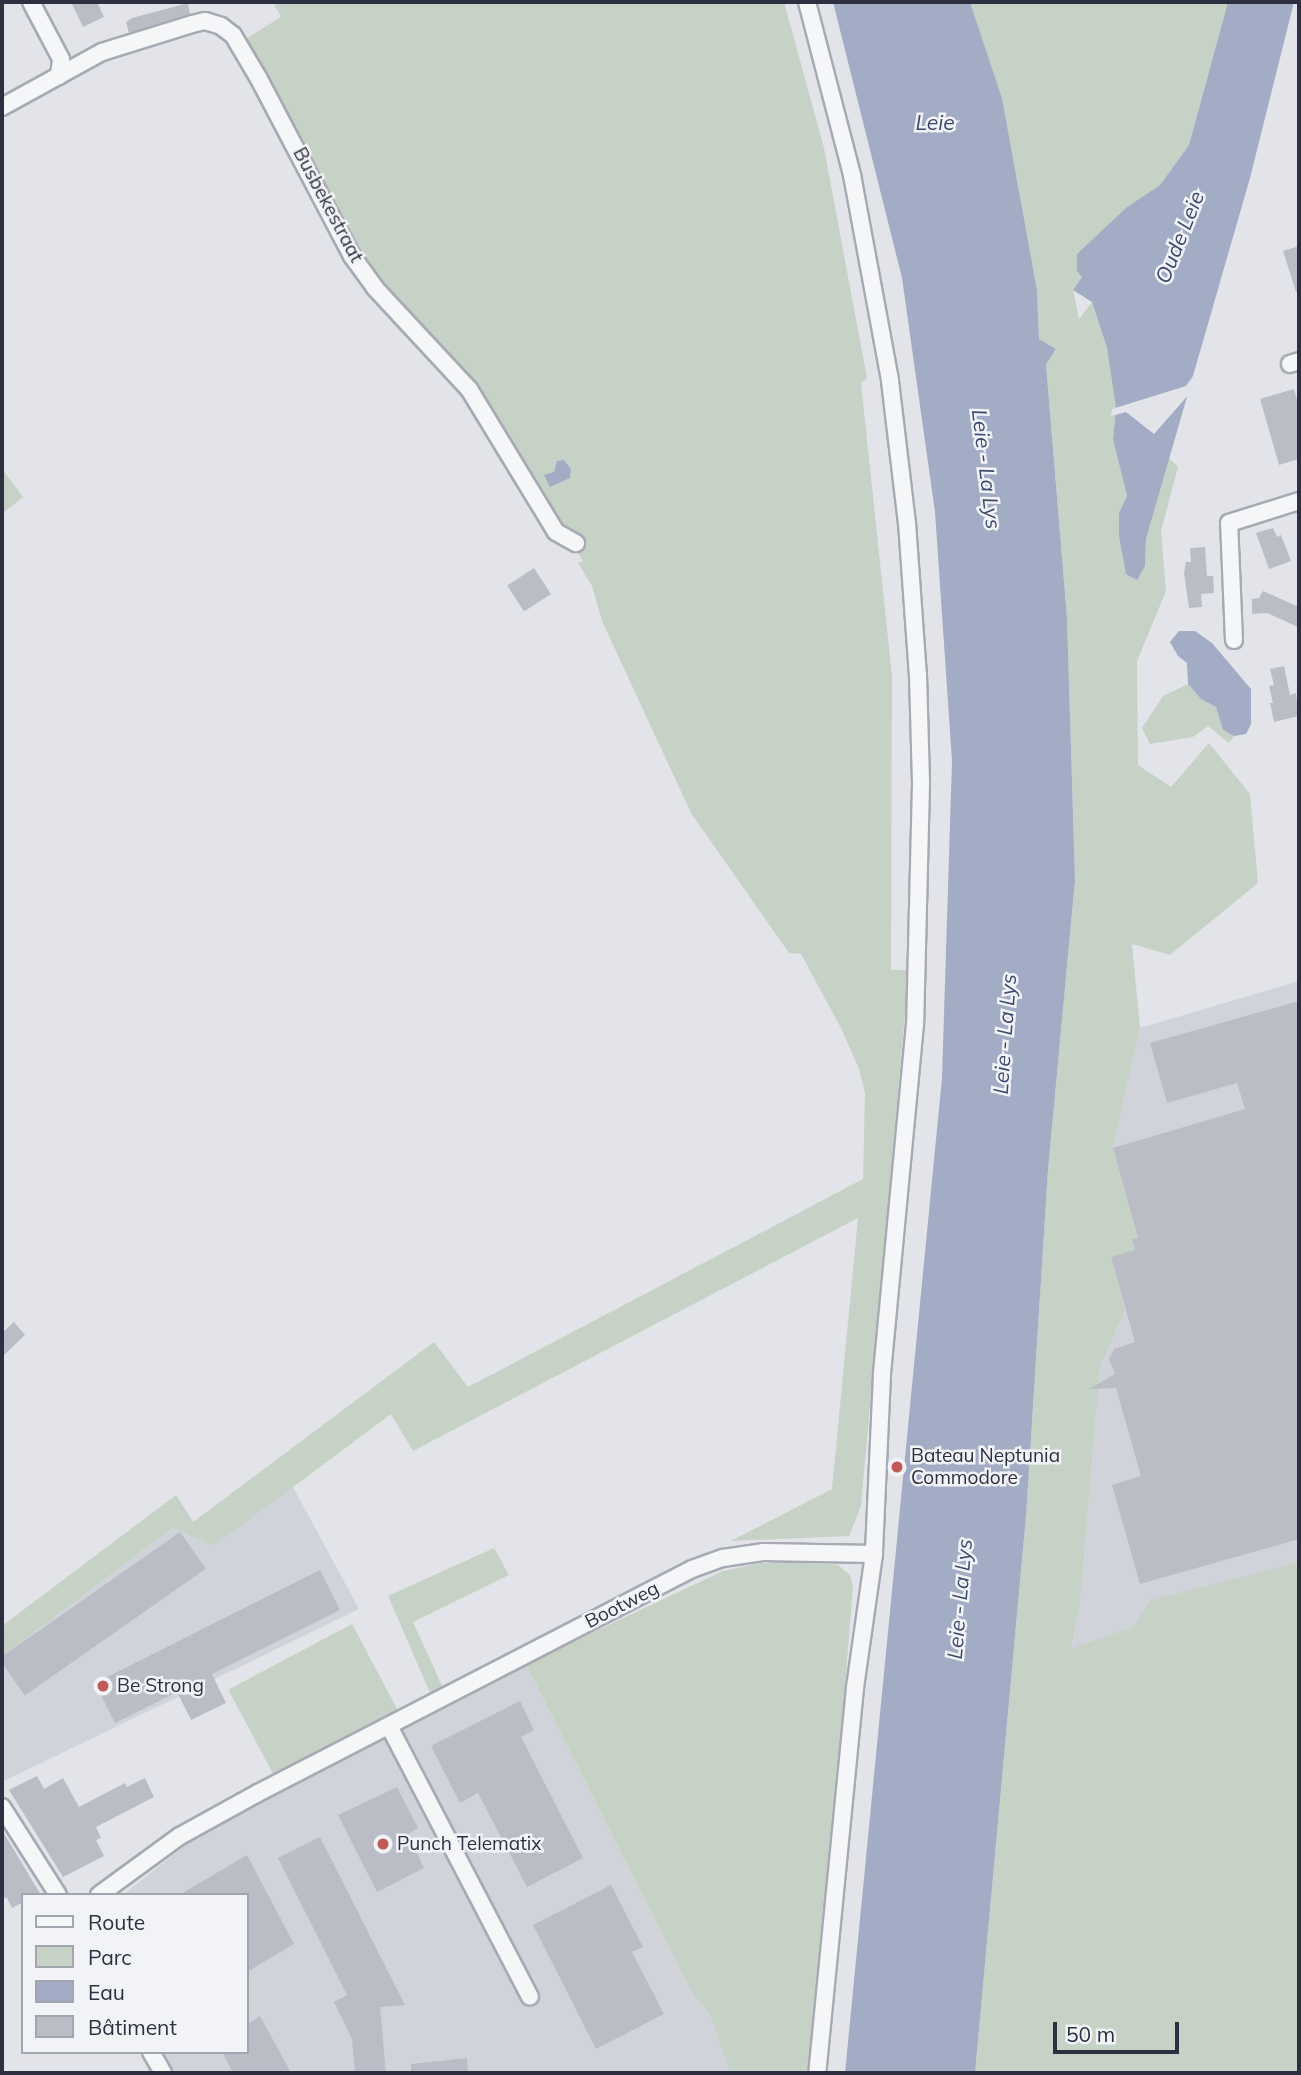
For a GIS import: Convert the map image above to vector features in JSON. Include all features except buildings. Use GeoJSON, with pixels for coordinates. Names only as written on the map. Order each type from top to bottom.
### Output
{"type":"FeatureCollection","features":[{"type":"Feature","properties":{"kind":"street"},"geometry":{"type":"LineString","coordinates":[[31,2],[61,59],[59,76]]}},
{"type":"Feature","properties":{"kind":"street"},"geometry":{"type":"LineString","coordinates":[[807,2],[852,175],[890,381],[907,523],[918,675],[921,825],[915,1024],[882,1375],[874,1554],[855,1688],[817,2073]]}},
{"type":"Feature","properties":{"kind":"street","name":"Busbekestraat"},"geometry":{"type":"LineString","coordinates":[[2,107],[102,52],[192,23],[205,21],[221,26],[233,35],[295,141],[352,256],[374,288],[468,389],[555,532],[576,543]]}},
{"type":"Feature","properties":{"kind":"street"},"geometry":{"type":"LineString","coordinates":[[1234,640],[1229,523],[1299,500]]}},
{"type":"Feature","properties":{"kind":"street","name":"Bootweg"},"geometry":{"type":"LineString","coordinates":[[102,1893],[180,1836],[258,1793],[692,1569],[723,1558],[764,1552],[874,1554]]}},
{"type":"Feature","properties":{"kind":"street"},"geometry":{"type":"LineString","coordinates":[[389,1726],[530,1997]]}},
{"type":"Feature","properties":{"kind":"street"},"geometry":{"type":"LineString","coordinates":[[2,1807],[57,1893]]}},
{"type":"Feature","properties":{"kind":"street"},"geometry":{"type":"LineString","coordinates":[[152,2054],[163,2073]]}},
{"type":"Feature","properties":{"kind":"shaded area"},"geometry":{"type":"Polygon","coordinates":[[[1299,981],[1299,1562],[1152,1600],[1134,1626],[1071,1650],[1080,1606],[1100,1368],[1125,1310],[1111,1257],[1138,1237],[1113,1148],[1140,1028],[1299,981]]]}},
{"type":"Feature","properties":{"kind":"shaded area"},"geometry":{"type":"Polygon","coordinates":[[[293,1487],[359,1609],[2,1782],[2,1657],[172,1528],[214,1546],[293,1487]]]}},
{"type":"Feature","properties":{"kind":"shaded area"},"geometry":{"type":"Polygon","coordinates":[[[526,1664],[694,1997],[709,2012],[730,2073],[174,2073],[163,2054],[248,2054],[248,1893],[126,1893],[207,1828],[315,1768],[526,1664]]]}},
{"type":"Feature","properties":{"kind":"green space"},"geometry":{"type":"Polygon","coordinates":[[[273,2],[784,2],[824,148],[867,378],[861,383],[892,676],[891,970],[909,970],[861,1506],[849,1536],[731,1541],[832,1489],[858,1218],[413,1451],[391,1414],[214,1546],[172,1528],[2,1657],[2,1626],[176,1495],[193,1522],[434,1342],[468,1387],[863,1179],[865,1093],[859,1069],[842,1030],[801,954],[789,953],[691,813],[602,621],[592,586],[578,563],[583,561],[475,387],[391,298],[359,258],[244,40],[281,17],[273,2]]]}},
{"type":"Feature","properties":{"kind":"green space"},"geometry":{"type":"Polygon","coordinates":[[[970,2],[1228,2],[1189,145],[1160,185],[1127,207],[1078,254],[1082,277],[1073,290],[1079,319],[1092,302],[1107,348],[1116,408],[1113,439],[1127,496],[1119,513],[1145,566],[1146,539],[1169,458],[1178,467],[1161,531],[1166,591],[1137,661],[1138,765],[1171,787],[1209,743],[1250,794],[1258,883],[1170,955],[1132,944],[1140,1028],[1113,1148],[1138,1238],[1132,1239],[1135,1250],[1111,1257],[1125,1310],[1100,1368],[1080,1606],[1071,1649],[1134,1626],[1151,1600],[1299,1562],[1299,2073],[975,2073],[1026,1516],[1048,1170],[1075,880],[1067,618],[1046,363],[1056,349],[1039,339],[1037,290],[1002,98],[970,2]]]}},
{"type":"Feature","properties":{"kind":"green space"},"geometry":{"type":"Polygon","coordinates":[[[2,469],[23,497],[2,514],[2,469]]]}},
{"type":"Feature","properties":{"kind":"green space"},"geometry":{"type":"Polygon","coordinates":[[[1188,684],[1201,699],[1216,707],[1223,730],[1234,736],[1229,743],[1208,726],[1193,737],[1150,744],[1142,728],[1163,696],[1188,684]]]}},
{"type":"Feature","properties":{"kind":"green space"},"geometry":{"type":"Polygon","coordinates":[[[494,1548],[509,1575],[413,1622],[443,1688],[431,1695],[388,1596],[494,1548]]]}},
{"type":"Feature","properties":{"kind":"green space"},"geometry":{"type":"Polygon","coordinates":[[[808,1562],[838,1565],[850,1575],[853,1587],[814,2073],[730,2073],[709,2012],[694,1997],[526,1664],[723,1571],[760,1563],[808,1562]]]}},
{"type":"Feature","properties":{"kind":"green space"},"geometry":{"type":"Polygon","coordinates":[[[352,1624],[398,1710],[274,1775],[228,1690],[352,1624]]]}},
{"type":"Feature","properties":{"kind":"water","name":"Leie"},"geometry":{"type":"Polygon","coordinates":[[[833,2],[970,2],[1002,98],[1037,290],[1039,339],[1056,349],[1046,364],[1067,618],[1075,880],[1048,1170],[1026,1516],[975,2073],[845,2073],[942,1078],[952,761],[935,512],[902,278],[833,2]]]}},
{"type":"Feature","properties":{"kind":"water","name":"Oude Leie"},"geometry":{"type":"Polygon","coordinates":[[[1228,2],[1294,2],[1250,178],[1146,539],[1145,566],[1137,580],[1126,574],[1119,536],[1119,513],[1127,496],[1113,439],[1116,408],[1107,348],[1092,302],[1073,290],[1082,277],[1077,271],[1077,254],[1127,207],[1160,185],[1189,145],[1228,2]]]}},
{"type":"Feature","properties":{"kind":"water"},"geometry":{"type":"Polygon","coordinates":[[[564,460],[571,469],[570,478],[550,487],[544,475],[554,472],[557,461],[564,460]]]}},
{"type":"Feature","properties":{"kind":"water"},"geometry":{"type":"Polygon","coordinates":[[[1179,631],[1195,631],[1212,643],[1251,689],[1251,724],[1246,734],[1234,736],[1223,730],[1216,707],[1201,699],[1188,684],[1187,663],[1178,656],[1170,642],[1179,631]]]}},
{"type":"Feature","properties":{"kind":"pier"},"geometry":{"type":"Polygon","coordinates":[[[1196,372],[1191,392],[1154,434],[1126,412],[1111,416],[1112,409],[1186,386],[1196,372]]]}},
{"type":"Feature","properties":{"kind":"place","name":"Bateau Neptunia Commodore"},"geometry":{"type":"Point","coordinates":[897,1467]}},
{"type":"Feature","properties":{"kind":"place","name":"Be Strong"},"geometry":{"type":"Point","coordinates":[103,1686]}},
{"type":"Feature","properties":{"kind":"place","name":"Punch Telematix"},"geometry":{"type":"Point","coordinates":[383,1844]}},
{"type":"Feature","properties":{"kind":"water label","name":"Leie - La Lys"},"geometry":{"type":"Point","coordinates":[987,469]}},
{"type":"Feature","properties":{"kind":"water label","name":"Leie - La Lys"},"geometry":{"type":"Point","coordinates":[1004,1034]}},
{"type":"Feature","properties":{"kind":"water label","name":"Leie - La Lys"},"geometry":{"type":"Point","coordinates":[959,1599]}}]}
